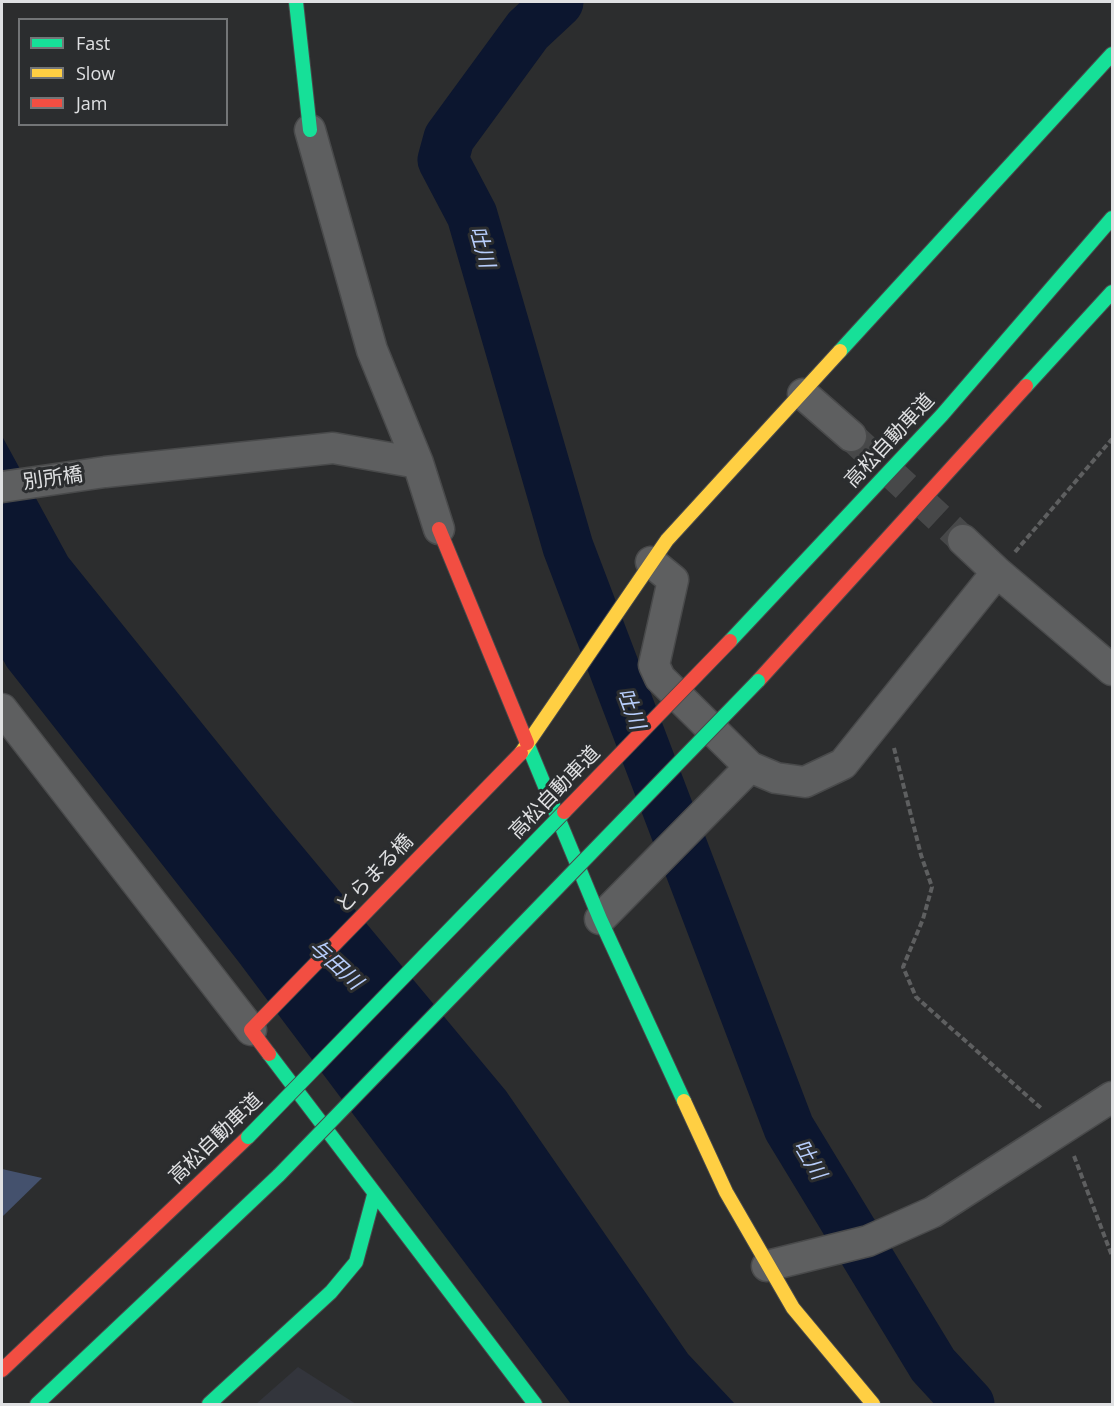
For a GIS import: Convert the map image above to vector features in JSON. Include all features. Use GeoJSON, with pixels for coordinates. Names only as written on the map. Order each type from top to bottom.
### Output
{"type":"FeatureCollection","features":[{"type":"Feature","properties":{"kind":"main road"},"geometry":{"type":"LineString","coordinates":[[296,2],[310,130]]}},
{"type":"Feature","properties":{"kind":"main road","name":"とらまる橋"},"geometry":{"type":"LineString","coordinates":[[251,1030],[528,746],[667,540],[1113,54]]}},
{"type":"Feature","properties":{"kind":"main road","name":"高松自動車道"},"geometry":{"type":"LineString","coordinates":[[2,1370],[248,1137],[730,641],[942,415],[1113,218]]}},
{"type":"Feature","properties":{"kind":"main road"},"geometry":{"type":"LineString","coordinates":[[37,1404],[279,1175],[758,681],[1113,292]]}},
{"type":"Feature","properties":{"kind":"main road"},"geometry":{"type":"LineString","coordinates":[[439,529],[600,919],[726,1192],[793,1308],[873,1404]]}},
{"type":"Feature","properties":{"kind":"main road"},"geometry":{"type":"LineString","coordinates":[[251,1030],[374,1195],[535,1404]]}},
{"type":"Feature","properties":{"kind":"main road"},"geometry":{"type":"LineString","coordinates":[[209,1404],[331,1292],[356,1262],[374,1195]]}},
{"type":"Feature","properties":{"kind":"street"},"geometry":{"type":"LineString","coordinates":[[310,130],[372,350],[417,463],[439,529]]}},
{"type":"Feature","properties":{"kind":"street"},"geometry":{"type":"LineString","coordinates":[[803,393],[851,436]]}},
{"type":"Feature","properties":{"kind":"street","name":"別所橋"},"geometry":{"type":"LineString","coordinates":[[2,487],[105,472],[333,448],[417,463]]}},
{"type":"Feature","properties":{"kind":"street"},"geometry":{"type":"LineString","coordinates":[[963,540],[997,572],[1113,670]]}},
{"type":"Feature","properties":{"kind":"street"},"geometry":{"type":"LineString","coordinates":[[651,562],[673,580],[654,665],[660,678],[750,767],[776,778],[806,782],[843,764],[997,572]]}},
{"type":"Feature","properties":{"kind":"street"},"geometry":{"type":"LineString","coordinates":[[2,709],[251,1030]]}},
{"type":"Feature","properties":{"kind":"street"},"geometry":{"type":"LineString","coordinates":[[600,919],[750,767]]}},
{"type":"Feature","properties":{"kind":"street"},"geometry":{"type":"LineString","coordinates":[[767,1266],[868,1241],[933,1212],[1113,1097]]}},
{"type":"Feature","properties":{"kind":"path"},"geometry":{"type":"LineString","coordinates":[[997,572],[1113,439]]}},
{"type":"Feature","properties":{"kind":"path"},"geometry":{"type":"LineString","coordinates":[[885,710],[921,855],[932,887],[923,919],[903,966],[916,997],[1064,1128],[1113,1256]]}},
{"type":"Feature","properties":{"kind":"shaded area"},"geometry":{"type":"Polygon","coordinates":[[[2,1169],[42,1178],[2,1217],[2,1169]]]}},
{"type":"Feature","properties":{"kind":"shaded area"},"geometry":{"type":"Polygon","coordinates":[[[298,1367],[356,1404],[256,1404],[298,1367]]]}},
{"type":"Feature","properties":{"kind":"water","name":"与田川"},"geometry":{"type":"Polygon","coordinates":[[[2,436],[68,557],[276,815],[506,1091],[688,1354],[735,1404],[571,1404],[238,961],[7,667],[2,658],[2,436]]]}},
{"type":"Feature","properties":{"kind":"waterway","name":"吐川"},"geometry":{"type":"LineString","coordinates":[[558,2],[528,30],[449,138],[443,160],[472,215],[568,547],[789,1128],[933,1365],[969,1404]]}},
{"type":"Feature","properties":{"kind":"tunnel"},"geometry":{"type":"LineString","coordinates":[[851,436],[963,540]]}},
{"type":"Feature","properties":{"kind":"traffic: fast"},"geometry":{"type":"LineString","coordinates":[[296,2],[310,130]]}},
{"type":"Feature","properties":{"kind":"traffic: fast"},"geometry":{"type":"LineString","coordinates":[[840,351],[1112,54]]}},
{"type":"Feature","properties":{"kind":"traffic: fast"},"geometry":{"type":"LineString","coordinates":[[730,641],[942,415],[1112,218]]}},
{"type":"Feature","properties":{"kind":"traffic: fast"},"geometry":{"type":"LineString","coordinates":[[1026,386],[1112,292]]}},
{"type":"Feature","properties":{"kind":"traffic: fast"},"geometry":{"type":"LineString","coordinates":[[279,1175],[758,681]]}},
{"type":"Feature","properties":{"kind":"traffic: fast"},"geometry":{"type":"LineString","coordinates":[[527,743],[600,919],[684,1101]]}},
{"type":"Feature","properties":{"kind":"traffic: fast"},"geometry":{"type":"LineString","coordinates":[[248,1137],[564,812]]}},
{"type":"Feature","properties":{"kind":"traffic: fast"},"geometry":{"type":"LineString","coordinates":[[269,1054],[535,1404]]}},
{"type":"Feature","properties":{"kind":"traffic: fast"},"geometry":{"type":"LineString","coordinates":[[37,1404],[279,1175]]}},
{"type":"Feature","properties":{"kind":"traffic: fast"},"geometry":{"type":"LineString","coordinates":[[209,1404],[331,1292],[356,1262],[374,1195]]}},
{"type":"Feature","properties":{"kind":"traffic: slow"},"geometry":{"type":"LineString","coordinates":[[521,753],[667,540],[840,351]]}},
{"type":"Feature","properties":{"kind":"traffic: slow"},"geometry":{"type":"LineString","coordinates":[[684,1101],[726,1192],[793,1308],[873,1404]]}},
{"type":"Feature","properties":{"kind":"traffic: jam"},"geometry":{"type":"LineString","coordinates":[[758,681],[1026,386]]}},
{"type":"Feature","properties":{"kind":"traffic: jam"},"geometry":{"type":"LineString","coordinates":[[439,529],[527,743]]}},
{"type":"Feature","properties":{"kind":"traffic: jam"},"geometry":{"type":"LineString","coordinates":[[564,812],[730,641]]}},
{"type":"Feature","properties":{"kind":"traffic: jam"},"geometry":{"type":"LineString","coordinates":[[269,1054],[251,1030],[521,753]]}},
{"type":"Feature","properties":{"kind":"traffic: jam"},"geometry":{"type":"LineString","coordinates":[[2,1370],[248,1137]]}}]}
